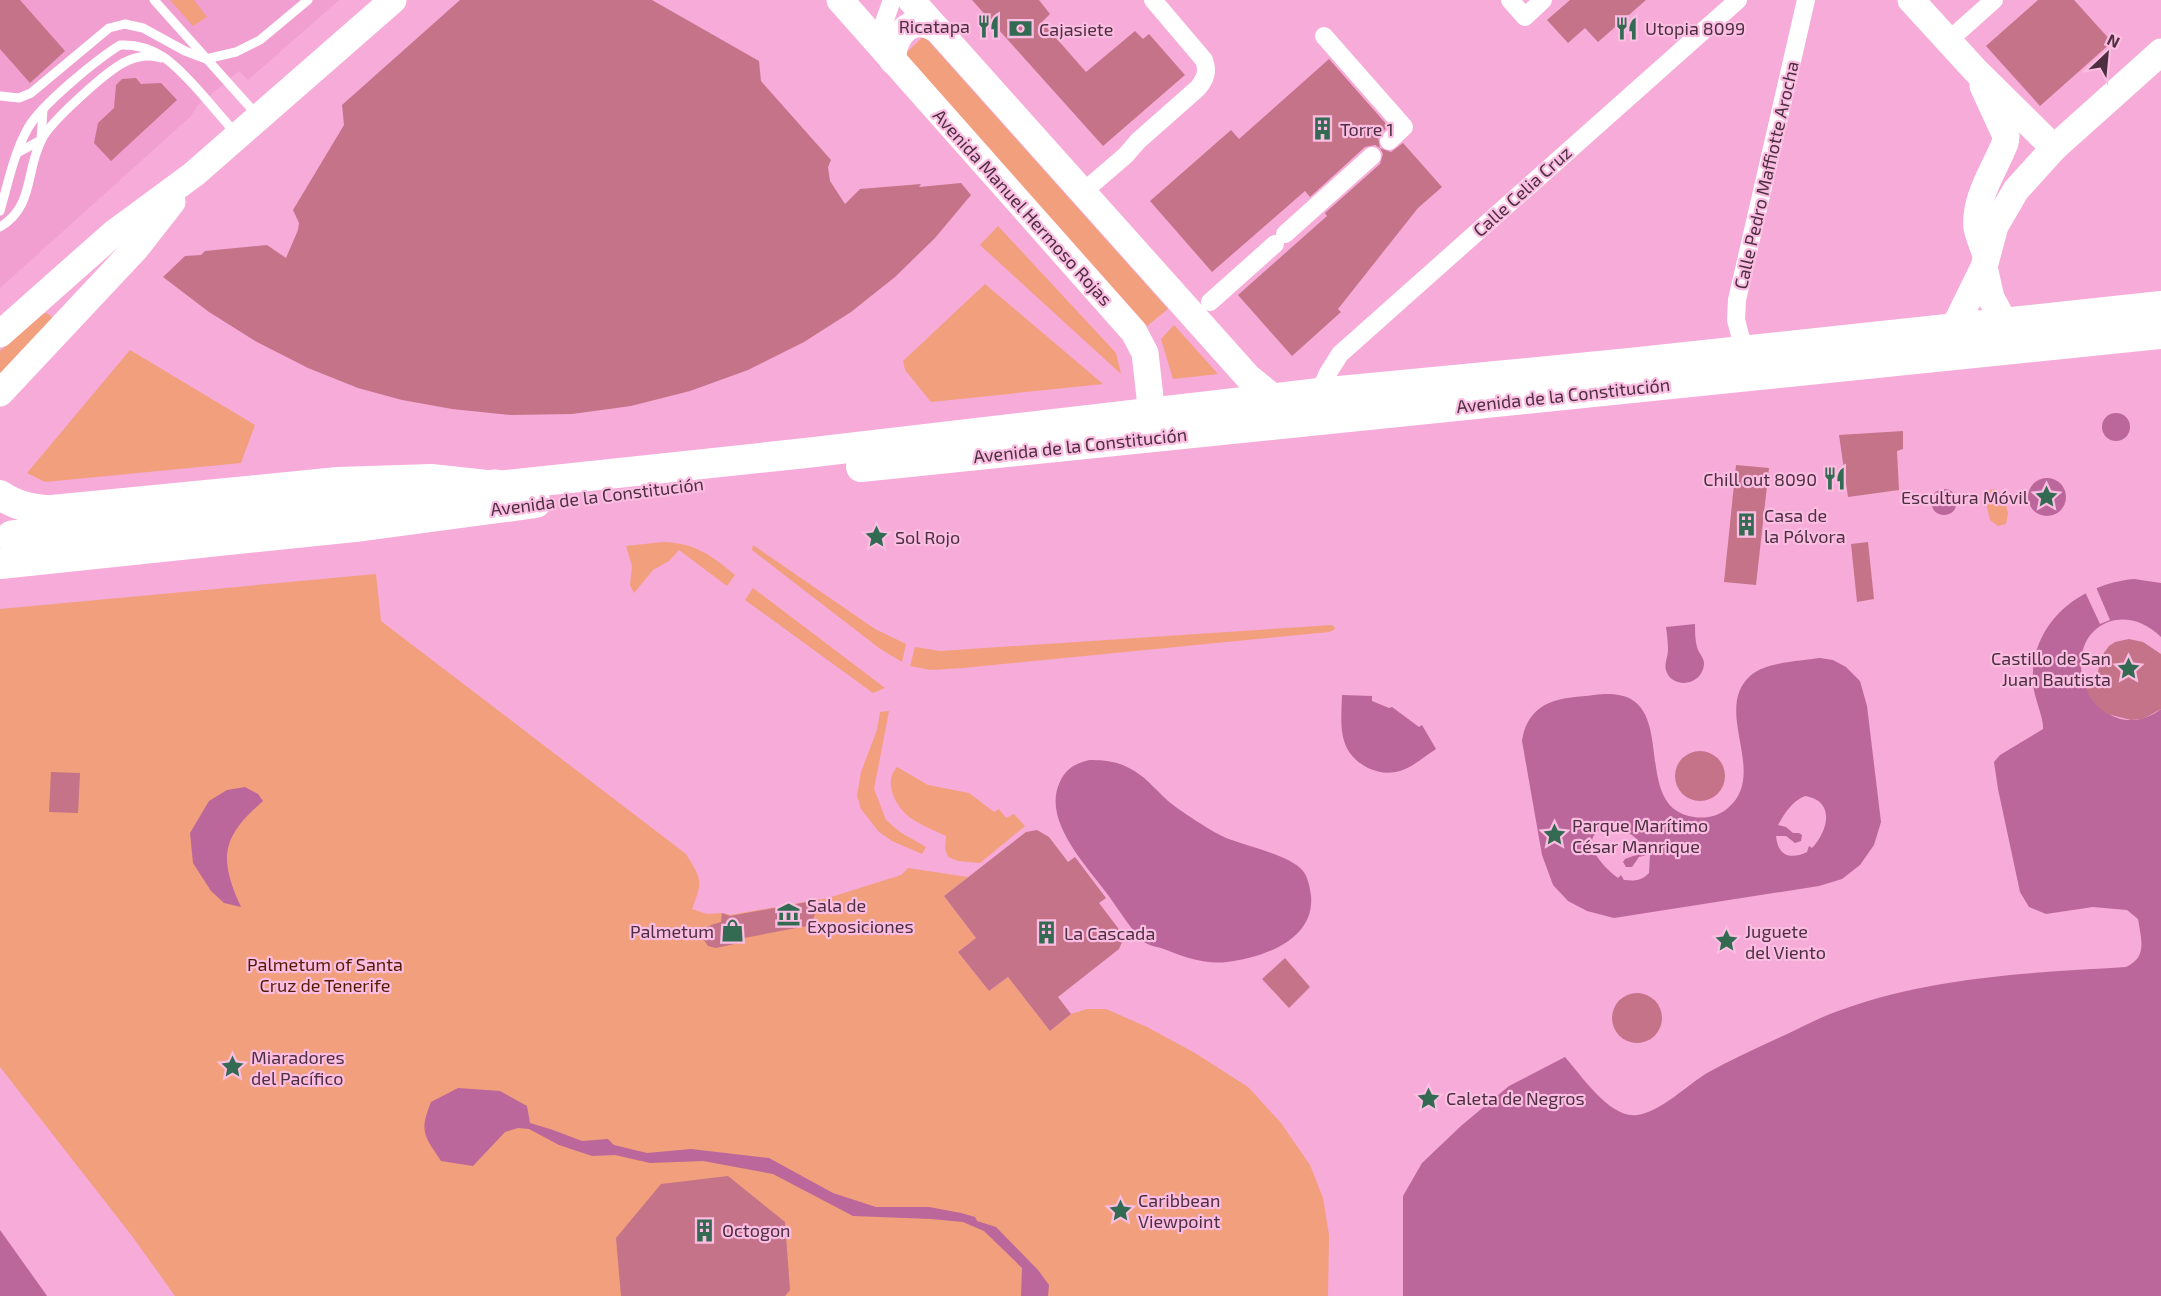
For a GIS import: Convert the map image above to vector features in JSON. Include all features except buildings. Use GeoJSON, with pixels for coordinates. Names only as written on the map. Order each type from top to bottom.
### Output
{"type":"FeatureCollection","features":[{"type":"Feature","properties":{"kind":"highway","name":"Avenida de la Constitución"},"geometry":{"type":"LineString","coordinates":[[6,550],[496,486]]}},
{"type":"Feature","properties":{"kind":"main road","name":"Avenida de la Constitución"},"geometry":{"type":"LineString","coordinates":[[6,550],[364,526],[497,507],[807,472],[1153,425],[1274,398],[2161,306]]}},
{"type":"Feature","properties":{"kind":"main road","name":"Avenida de la Constitución"},"geometry":{"type":"LineString","coordinates":[[496,486],[806,453],[2023,349],[2161,334]]}},
{"type":"Feature","properties":{"kind":"main road"},"geometry":{"type":"LineString","coordinates":[[0,495],[22,507],[52,510],[338,482],[431,479],[496,486]]}},
{"type":"Feature","properties":{"kind":"street"},"geometry":{"type":"LineString","coordinates":[[0,334],[114,233],[194,174],[393,0]]}},
{"type":"Feature","properties":{"kind":"street"},"geometry":{"type":"LineString","coordinates":[[885,51],[892,0]]}},
{"type":"Feature","properties":{"kind":"street"},"geometry":{"type":"LineString","coordinates":[[911,0],[1248,377],[1274,398]]}},
{"type":"Feature","properties":{"kind":"street"},"geometry":{"type":"LineString","coordinates":[[1083,192],[1126,155],[1205,79],[1206,66],[1199,53],[1153,0]]}},
{"type":"Feature","properties":{"kind":"street"},"geometry":{"type":"LineString","coordinates":[[1510,0],[1525,17],[1543,0]]}},
{"type":"Feature","properties":{"kind":"street","name":"Calle Celia Cruz"},"geometry":{"type":"LineString","coordinates":[[1319,393],[1340,354],[1738,0]]}},
{"type":"Feature","properties":{"kind":"street","name":"Calle Pedro Maffiotte Arocha"},"geometry":{"type":"LineString","coordinates":[[1744,350],[1736,320],[1737,300],[1806,0]]}},
{"type":"Feature","properties":{"kind":"street"},"geometry":{"type":"LineString","coordinates":[[1911,0],[1976,71],[2054,148]]}},
{"type":"Feature","properties":{"kind":"street"},"geometry":{"type":"LineString","coordinates":[[1948,41],[1994,0]]}},
{"type":"Feature","properties":{"kind":"street","name":"Avenida Manuel Hermoso Rojas"},"geometry":{"type":"LineString","coordinates":[[848,2],[885,51],[1134,332],[1145,353],[1153,425]]}},
{"type":"Feature","properties":{"kind":"street"},"geometry":{"type":"LineString","coordinates":[[885,51],[894,45],[899,35],[911,26],[925,24],[938,30]]}},
{"type":"Feature","properties":{"kind":"street"},"geometry":{"type":"LineString","coordinates":[[1324,36],[1404,127],[1389,141]]}},
{"type":"Feature","properties":{"kind":"street"},"geometry":{"type":"LineString","coordinates":[[1954,328],[1985,262],[1995,226],[2028,174],[2161,52]]}},
{"type":"Feature","properties":{"kind":"street"},"geometry":{"type":"LineString","coordinates":[[1976,71],[2006,136],[1983,193],[1977,228],[1991,298],[2023,349]]}},
{"type":"Feature","properties":{"kind":"street"},"geometry":{"type":"LineString","coordinates":[[1210,302],[1372,156]]}},
{"type":"Feature","properties":{"kind":"street"},"geometry":{"type":"LineString","coordinates":[[0,393],[136,248],[194,174]]}},
{"type":"Feature","properties":{"kind":"lane"},"geometry":{"type":"LineString","coordinates":[[154,0],[259,117]]}},
{"type":"Feature","properties":{"kind":"lane"},"geometry":{"type":"LineString","coordinates":[[0,96],[19,98],[31,93],[109,28],[125,24],[143,28],[185,51],[206,59],[237,52],[260,40],[308,0]]}},
{"type":"Feature","properties":{"kind":"lane"},"geometry":{"type":"LineString","coordinates":[[0,211],[17,153],[29,126],[43,108],[120,45],[131,44],[146,47],[175,64],[238,135]]}},
{"type":"Feature","properties":{"kind":"lane"},"geometry":{"type":"LineString","coordinates":[[0,227],[12,219],[21,208],[41,140],[47,129],[80,98],[118,66],[144,56],[158,57],[175,64]]}},
{"type":"Feature","properties":{"kind":"lane"},"geometry":{"type":"LineString","coordinates":[[41,140],[43,108]]}},
{"type":"Feature","properties":{"kind":"lane"},"geometry":{"type":"LineString","coordinates":[[17,153],[41,140]]}},
{"type":"Feature","properties":{"kind":"shaded area"},"geometry":{"type":"Polygon","coordinates":[[[0,0],[339,0],[248,80],[239,71],[197,106],[191,116],[0,288],[0,0]]]}},
{"type":"Feature","properties":{"kind":"shaded area"},"geometry":{"type":"Polygon","coordinates":[[[2116,413],[2126,417],[2130,427],[2126,437],[2116,441],[2106,437],[2102,427],[2106,417],[2116,413]]]}},
{"type":"Feature","properties":{"kind":"shaded area"},"geometry":{"type":"Polygon","coordinates":[[[2047,478],[2054,479],[2060,484],[2065,490],[2065,504],[2060,510],[2054,515],[2047,516],[2040,515],[2034,510],[2029,504],[2028,497],[2029,490],[2034,484],[2040,479],[2047,478]]]}},
{"type":"Feature","properties":{"kind":"shaded area"},"geometry":{"type":"Polygon","coordinates":[[[1944,489],[1953,493],[1957,502],[1953,511],[1944,515],[1935,511],[1931,502],[1935,493],[1944,489]]]}},
{"type":"Feature","properties":{"kind":"shaded area"},"geometry":{"type":"Polygon","coordinates":[[[2134,579],[2161,583],[2161,637],[2146,626],[2131,620],[2116,620],[2103,624],[2092,633],[2084,646],[2081,661],[2083,680],[2080,682],[2081,685],[2085,684],[2098,705],[2116,718],[2138,719],[2150,716],[2161,709],[2161,1296],[1403,1296],[1403,1196],[1422,1163],[1462,1125],[1509,1086],[1565,1057],[1607,1103],[1627,1114],[1637,1115],[1655,1109],[1707,1073],[1736,1058],[1824,1016],[1866,1002],[1939,984],[2013,975],[2126,967],[2133,963],[2140,953],[2141,940],[2138,919],[2127,910],[2093,907],[2046,914],[2029,907],[2020,892],[1994,762],[2000,755],[2043,729],[2033,684],[2034,662],[2039,643],[2049,626],[2061,611],[2094,589],[2114,582],[2134,579]]]}},
{"type":"Feature","properties":{"kind":"shaded area"},"geometry":{"type":"Polygon","coordinates":[[[1695,624],[1696,644],[1704,662],[1702,671],[1694,680],[1676,682],[1666,670],[1668,650],[1666,627],[1695,624]]]}},
{"type":"Feature","properties":{"kind":"shaded area"},"geometry":{"type":"Polygon","coordinates":[[[1820,658],[1833,660],[1846,667],[1860,681],[1867,706],[1881,822],[1874,845],[1860,865],[1842,879],[1819,886],[1614,918],[1587,911],[1568,901],[1553,885],[1542,855],[1522,741],[1527,723],[1538,710],[1549,703],[1565,698],[1594,695],[1623,696],[1640,707],[1649,725],[1662,792],[1673,808],[1694,817],[1708,817],[1728,808],[1739,794],[1743,778],[1743,760],[1736,706],[1740,690],[1756,671],[1783,663],[1820,658]],[[1805,796],[1793,804],[1778,825],[1802,835],[1801,841],[1795,843],[1786,836],[1776,836],[1779,848],[1790,856],[1807,852],[1809,846],[1812,848],[1825,825],[1825,810],[1821,804],[1805,796]],[[1615,826],[1600,830],[1594,835],[1593,849],[1607,869],[1618,878],[1621,875],[1624,880],[1643,878],[1649,873],[1650,854],[1639,857],[1632,867],[1626,867],[1623,862],[1625,859],[1636,855],[1643,845],[1632,835],[1615,826]]]}},
{"type":"Feature","properties":{"kind":"shaded area"},"geometry":{"type":"Polygon","coordinates":[[[1342,695],[1372,696],[1372,701],[1389,708],[1392,707],[1419,727],[1422,725],[1436,749],[1400,771],[1384,772],[1368,768],[1358,762],[1346,746],[1341,717],[1342,695]]]}},
{"type":"Feature","properties":{"kind":"shaded area"},"geometry":{"type":"Polygon","coordinates":[[[1089,760],[1109,761],[1129,768],[1144,778],[1167,800],[1211,830],[1297,865],[1306,876],[1311,896],[1310,911],[1304,924],[1284,944],[1270,951],[1241,960],[1218,963],[1193,959],[1150,945],[1140,939],[1079,857],[1062,828],[1057,813],[1056,798],[1064,774],[1079,763],[1089,760]]]}},
{"type":"Feature","properties":{"kind":"shaded area"},"geometry":{"type":"Polygon","coordinates":[[[245,787],[258,794],[263,801],[239,826],[228,849],[229,874],[241,907],[224,903],[211,891],[193,863],[190,833],[209,801],[227,790],[245,787]]]}},
{"type":"Feature","properties":{"kind":"shaded area"},"geometry":{"type":"Polygon","coordinates":[[[458,1088],[500,1091],[527,1106],[530,1123],[582,1141],[608,1139],[614,1145],[647,1153],[691,1149],[769,1158],[833,1193],[876,1207],[929,1207],[975,1217],[977,1221],[996,1227],[1038,1270],[1049,1285],[1048,1296],[1021,1296],[1022,1268],[984,1231],[963,1222],[853,1216],[773,1174],[703,1161],[650,1163],[615,1155],[592,1156],[559,1145],[529,1129],[518,1128],[505,1132],[473,1166],[441,1161],[427,1139],[425,1120],[431,1102],[458,1088]]]}},
{"type":"Feature","properties":{"kind":"shaded area"},"geometry":{"type":"Polygon","coordinates":[[[0,1230],[45,1293],[47,1296],[0,1296],[0,1230]]]}},
{"type":"Feature","properties":{"kind":"green space"},"geometry":{"type":"Polygon","coordinates":[[[170,0],[194,0],[207,17],[193,26],[170,0]]]}},
{"type":"Feature","properties":{"kind":"green space"},"geometry":{"type":"Polygon","coordinates":[[[924,36],[1168,309],[1147,326],[905,54],[924,36]]]}},
{"type":"Feature","properties":{"kind":"green space"},"geometry":{"type":"Polygon","coordinates":[[[998,226],[1116,353],[1121,374],[980,245],[998,226]]]}},
{"type":"Feature","properties":{"kind":"green space"},"geometry":{"type":"Polygon","coordinates":[[[985,284],[1103,384],[931,402],[905,370],[903,361],[985,284]]]}},
{"type":"Feature","properties":{"kind":"green space"},"geometry":{"type":"Polygon","coordinates":[[[47,313],[53,318],[0,376],[0,351],[47,313]]]}},
{"type":"Feature","properties":{"kind":"green space"},"geometry":{"type":"Polygon","coordinates":[[[1174,325],[1218,374],[1173,379],[1161,339],[1174,325]]]}},
{"type":"Feature","properties":{"kind":"green space"},"geometry":{"type":"Polygon","coordinates":[[[130,350],[255,425],[241,463],[45,482],[27,473],[130,350]]]}},
{"type":"Feature","properties":{"kind":"green space"},"geometry":{"type":"Polygon","coordinates":[[[1995,489],[2003,494],[2008,513],[2006,524],[1998,526],[1990,520],[1985,499],[1989,490],[1995,489]]]}},
{"type":"Feature","properties":{"kind":"green space"},"geometry":{"type":"Polygon","coordinates":[[[663,542],[702,551],[735,575],[727,586],[679,550],[669,561],[653,570],[634,593],[630,585],[632,566],[626,546],[663,542]]]}},
{"type":"Feature","properties":{"kind":"green space"},"geometry":{"type":"Polygon","coordinates":[[[753,545],[875,629],[906,644],[902,662],[879,648],[752,550],[753,545]]]}},
{"type":"Feature","properties":{"kind":"green space","name":"Palmetum of Santa Cruz de Tenerife"},"geometry":{"type":"Polygon","coordinates":[[[376,574],[381,621],[686,854],[699,881],[692,909],[707,914],[730,915],[828,898],[901,875],[908,868],[968,877],[944,896],[976,938],[958,952],[989,991],[1008,977],[1050,1031],[1071,1014],[1087,1009],[1106,1009],[1147,1027],[1195,1053],[1248,1087],[1281,1123],[1310,1165],[1323,1198],[1329,1235],[1328,1296],[175,1296],[132,1236],[0,1067],[0,609],[376,574]]]}},
{"type":"Feature","properties":{"kind":"green space"},"geometry":{"type":"Polygon","coordinates":[[[753,588],[885,688],[873,693],[745,600],[753,588]]]}},
{"type":"Feature","properties":{"kind":"green space"},"geometry":{"type":"Polygon","coordinates":[[[1332,625],[1335,628],[1329,632],[963,668],[931,670],[910,666],[915,647],[940,651],[1332,625]]]}},
{"type":"Feature","properties":{"kind":"green space"},"geometry":{"type":"Polygon","coordinates":[[[889,711],[874,789],[886,820],[900,832],[926,847],[922,854],[892,841],[879,832],[861,809],[857,796],[861,772],[877,730],[880,712],[889,711]]]}},
{"type":"Feature","properties":{"kind":"green space"},"geometry":{"type":"Polygon","coordinates":[[[897,767],[928,785],[969,793],[994,812],[999,809],[1006,818],[1014,814],[1025,826],[980,863],[958,861],[948,857],[945,849],[946,836],[906,815],[893,795],[891,780],[897,767]]]}},
{"type":"Feature","properties":{"kind":"pier"},"geometry":{"type":"Polygon","coordinates":[[[2096,587],[2110,620],[2100,624],[2085,592],[2096,587]]]}},
{"type":"Feature","properties":{"kind":"place","name":"Ricatapa"},"geometry":{"type":"Point","coordinates":[988,26]}},
{"type":"Feature","properties":{"kind":"place","name":"Utopia 8099"},"geometry":{"type":"Point","coordinates":[1627,28]}},
{"type":"Feature","properties":{"kind":"place","name":"Cajasiete"},"geometry":{"type":"Point","coordinates":[1021,29]}},
{"type":"Feature","properties":{"kind":"place","name":"Torre 1"},"geometry":{"type":"Point","coordinates":[1322,129]}},
{"type":"Feature","properties":{"kind":"place","name":"Chill out 8090"},"geometry":{"type":"Point","coordinates":[1835,479]}},
{"type":"Feature","properties":{"kind":"place","name":"Escultura Móvil"},"geometry":{"type":"Point","coordinates":[2046,497]}},
{"type":"Feature","properties":{"kind":"place","name":"Casa de la Pólvora"},"geometry":{"type":"Point","coordinates":[1746,525]}},
{"type":"Feature","properties":{"kind":"place","name":"Sol Rojo"},"geometry":{"type":"Point","coordinates":[877,537]}},
{"type":"Feature","properties":{"kind":"place","name":"Castillo de San Juan Bautista"},"geometry":{"type":"Point","coordinates":[2129,668]}},
{"type":"Feature","properties":{"kind":"place","name":"Parque Marítimo César Manrique"},"geometry":{"type":"Point","coordinates":[1554,835]}},
{"type":"Feature","properties":{"kind":"place","name":"Sala de Exposiciones"},"geometry":{"type":"Point","coordinates":[789,915]}},
{"type":"Feature","properties":{"kind":"place","name":"Palmetum"},"geometry":{"type":"Point","coordinates":[732,931]}},
{"type":"Feature","properties":{"kind":"place","name":"La Cascada"},"geometry":{"type":"Point","coordinates":[1046,933]}},
{"type":"Feature","properties":{"kind":"place","name":"Juguete del Viento"},"geometry":{"type":"Point","coordinates":[1727,941]}},
{"type":"Feature","properties":{"kind":"place","name":"Miaradores del Pacífico"},"geometry":{"type":"Point","coordinates":[233,1067]}},
{"type":"Feature","properties":{"kind":"place","name":"Caleta de Negros"},"geometry":{"type":"Point","coordinates":[1428,1098]}},
{"type":"Feature","properties":{"kind":"place","name":"Caribbean Viewpoint"},"geometry":{"type":"Point","coordinates":[1120,1210]}},
{"type":"Feature","properties":{"kind":"place","name":"Octogon"},"geometry":{"type":"Point","coordinates":[704,1230]}}]}
